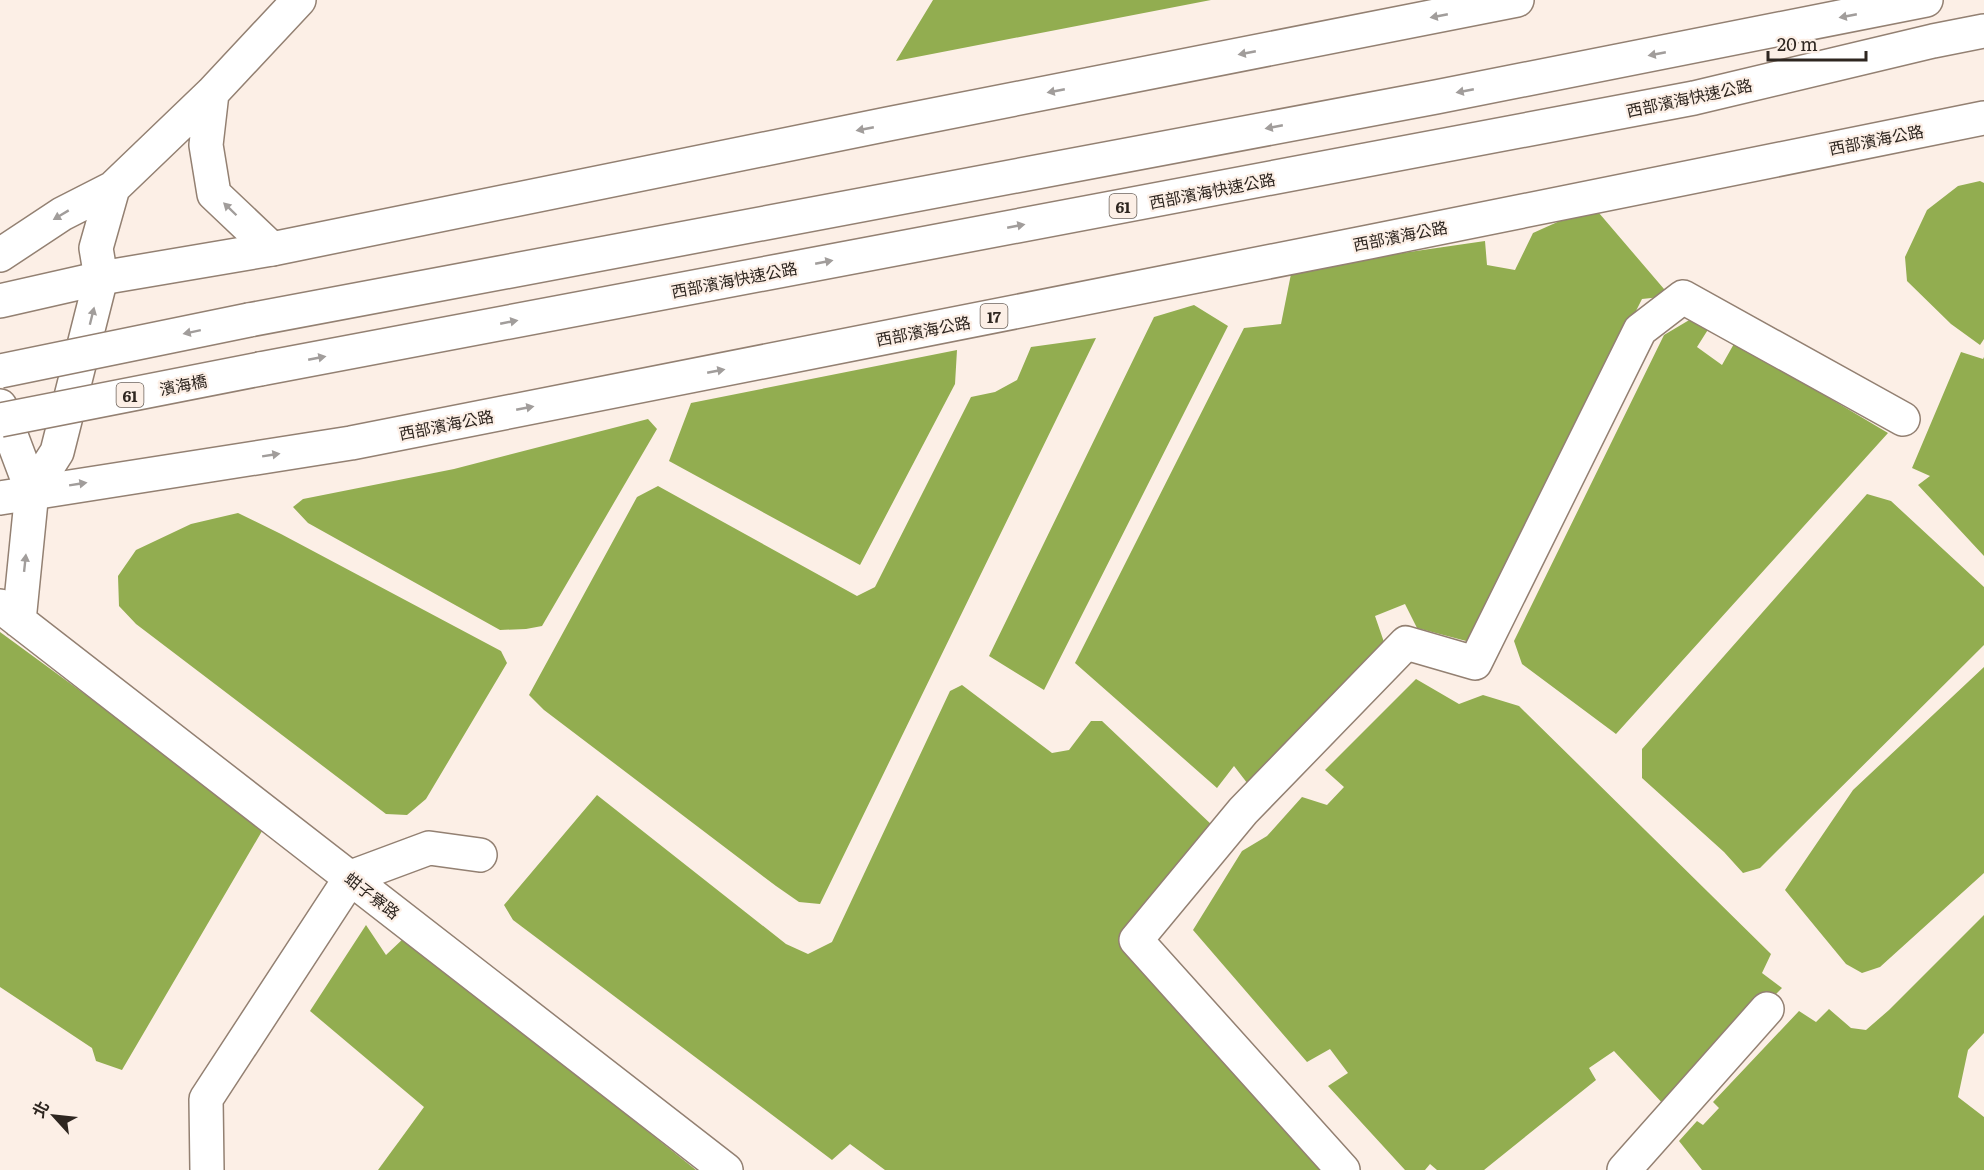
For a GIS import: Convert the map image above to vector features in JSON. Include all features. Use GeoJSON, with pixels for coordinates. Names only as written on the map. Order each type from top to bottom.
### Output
{"type":"FeatureCollection","features":[{"type":"Feature","properties":{"kind":"main road"},"geometry":{"type":"LineString","coordinates":[[0,255],[63,214],[112,188],[212,93],[299,0]]}},
{"type":"Feature","properties":{"kind":"main road"},"geometry":{"type":"LineString","coordinates":[[0,301],[101,278],[272,249],[1517,0]]}},
{"type":"Feature","properties":{"kind":"main road"},"geometry":{"type":"LineString","coordinates":[[0,371],[249,320],[1447,94],[1926,0]]}},
{"type":"Feature","properties":{"kind":"main road","name":"西部濱海快速公路"},"geometry":{"type":"LineString","coordinates":[[260,369],[1683,100],[1984,31]]}},
{"type":"Feature","properties":{"kind":"main road"},"geometry":{"type":"LineString","coordinates":[[212,93],[206,145],[214,194],[272,249]]}},
{"type":"Feature","properties":{"kind":"main road","name":"西部濱海公路"},"geometry":{"type":"LineString","coordinates":[[0,498],[351,443],[1984,118]]}},
{"type":"Feature","properties":{"kind":"main road"},"geometry":{"type":"LineString","coordinates":[[10,613],[32,492],[57,452],[101,278],[96,248],[112,188]]}},
{"type":"Feature","properties":{"kind":"main road"},"geometry":{"type":"LineString","coordinates":[[1343,1170],[1136,940],[1243,812],[1406,643],[1475,663],[1640,330],[1683,297],[1903,418]]}},
{"type":"Feature","properties":{"kind":"main road","name":"濱海橋"},"geometry":{"type":"LineString","coordinates":[[0,420],[260,369]]}},
{"type":"Feature","properties":{"kind":"main road"},"geometry":{"type":"LineString","coordinates":[[0,406],[32,492]]}},
{"type":"Feature","properties":{"kind":"main road","name":"蚶子寮路"},"geometry":{"type":"LineString","coordinates":[[10,613],[726,1170]]}},
{"type":"Feature","properties":{"kind":"main road"},"geometry":{"type":"LineString","coordinates":[[207,1170],[206,1099],[351,878],[429,848],[480,855]]}},
{"type":"Feature","properties":{"kind":"main road"},"geometry":{"type":"LineString","coordinates":[[1624,1170],[1767,1009]]}},
{"type":"Feature","properties":{"kind":"shaded area"},"geometry":{"type":"Polygon","coordinates":[[[933,0],[1211,0],[896,61],[933,0]]]}},
{"type":"Feature","properties":{"kind":"shaded area"},"geometry":{"type":"Polygon","coordinates":[[[1980,181],[1984,183],[1984,339],[1980,345],[1951,324],[1907,281],[1905,257],[1927,210],[1958,186],[1980,181]]]}},
{"type":"Feature","properties":{"kind":"shaded area"},"geometry":{"type":"Polygon","coordinates":[[[1593,206],[1670,296],[1642,299],[1470,642],[1417,628],[1405,604],[1375,616],[1385,645],[1251,788],[1234,766],[1217,788],[1075,663],[1244,328],[1281,324],[1292,269],[1485,241],[1487,265],[1515,270],[1533,233],[1593,206]]]}},
{"type":"Feature","properties":{"kind":"shaded area"},"geometry":{"type":"Polygon","coordinates":[[[1194,305],[1228,326],[1044,690],[989,656],[1154,317],[1194,305]]]}},
{"type":"Feature","properties":{"kind":"shaded area"},"geometry":{"type":"Polygon","coordinates":[[[1696,316],[1709,328],[1697,347],[1722,365],[1735,342],[1888,433],[1616,734],[1522,664],[1514,641],[1664,335],[1696,316]]]}},
{"type":"Feature","properties":{"kind":"shaded area"},"geometry":{"type":"Polygon","coordinates":[[[1096,338],[820,904],[799,902],[776,886],[544,710],[529,695],[637,497],[658,486],[857,596],[875,587],[971,397],[995,392],[1017,380],[1031,347],[1096,338]]]}},
{"type":"Feature","properties":{"kind":"shaded area"},"geometry":{"type":"Polygon","coordinates":[[[957,350],[955,384],[860,565],[669,461],[691,403],[957,350]]]}},
{"type":"Feature","properties":{"kind":"shaded area"},"geometry":{"type":"Polygon","coordinates":[[[1961,352],[1983,359],[1984,357],[1984,556],[1918,485],[1930,476],[1912,468],[1961,352]]]}},
{"type":"Feature","properties":{"kind":"shaded area"},"geometry":{"type":"Polygon","coordinates":[[[648,419],[657,429],[542,626],[500,630],[308,523],[293,507],[303,499],[454,469],[648,419]]]}},
{"type":"Feature","properties":{"kind":"shaded area"},"geometry":{"type":"Polygon","coordinates":[[[1867,494],[1891,501],[1984,587],[1984,645],[1760,868],[1743,873],[1724,852],[1642,778],[1642,749],[1867,494]]]}},
{"type":"Feature","properties":{"kind":"shaded area"},"geometry":{"type":"Polygon","coordinates":[[[238,513],[501,651],[507,663],[426,799],[407,815],[386,814],[136,624],[119,606],[118,576],[136,550],[191,524],[238,513]]]}},
{"type":"Feature","properties":{"kind":"shaded area"},"geometry":{"type":"Polygon","coordinates":[[[0,632],[265,826],[122,1070],[96,1061],[92,1048],[0,987],[0,632]]]}},
{"type":"Feature","properties":{"kind":"shaded area"},"geometry":{"type":"Polygon","coordinates":[[[1984,667],[1984,873],[1880,967],[1862,973],[1846,964],[1785,890],[1853,790],[1984,667]]]}},
{"type":"Feature","properties":{"kind":"shaded area"},"geometry":{"type":"Polygon","coordinates":[[[1416,679],[1459,704],[1483,695],[1519,706],[1771,954],[1762,973],[1782,988],[1665,1106],[1614,1051],[1589,1068],[1596,1080],[1484,1170],[1437,1170],[1430,1164],[1425,1170],[1405,1170],[1328,1086],[1348,1073],[1330,1049],[1307,1062],[1193,930],[1242,851],[1267,836],[1302,797],[1327,805],[1344,787],[1325,770],[1416,679]]]}},
{"type":"Feature","properties":{"kind":"shaded area"},"geometry":{"type":"Polygon","coordinates":[[[962,685],[1052,753],[1069,750],[1091,721],[1102,721],[1213,826],[1144,925],[1339,1170],[885,1170],[850,1144],[832,1160],[513,920],[504,905],[597,795],[786,944],[808,954],[832,942],[950,691],[962,685]]]}},
{"type":"Feature","properties":{"kind":"shaded area"},"geometry":{"type":"Polygon","coordinates":[[[1984,915],[1984,1033],[1968,1050],[1958,1097],[1984,1117],[1984,1170],[1702,1170],[1679,1141],[1697,1121],[1703,1125],[1719,1108],[1713,1102],[1799,1011],[1816,1022],[1829,1009],[1851,1028],[1866,1030],[1984,915]]]}},
{"type":"Feature","properties":{"kind":"shaded area"},"geometry":{"type":"Polygon","coordinates":[[[366,925],[386,955],[405,937],[696,1170],[378,1170],[424,1107],[310,1011],[366,925]]]}}]}
